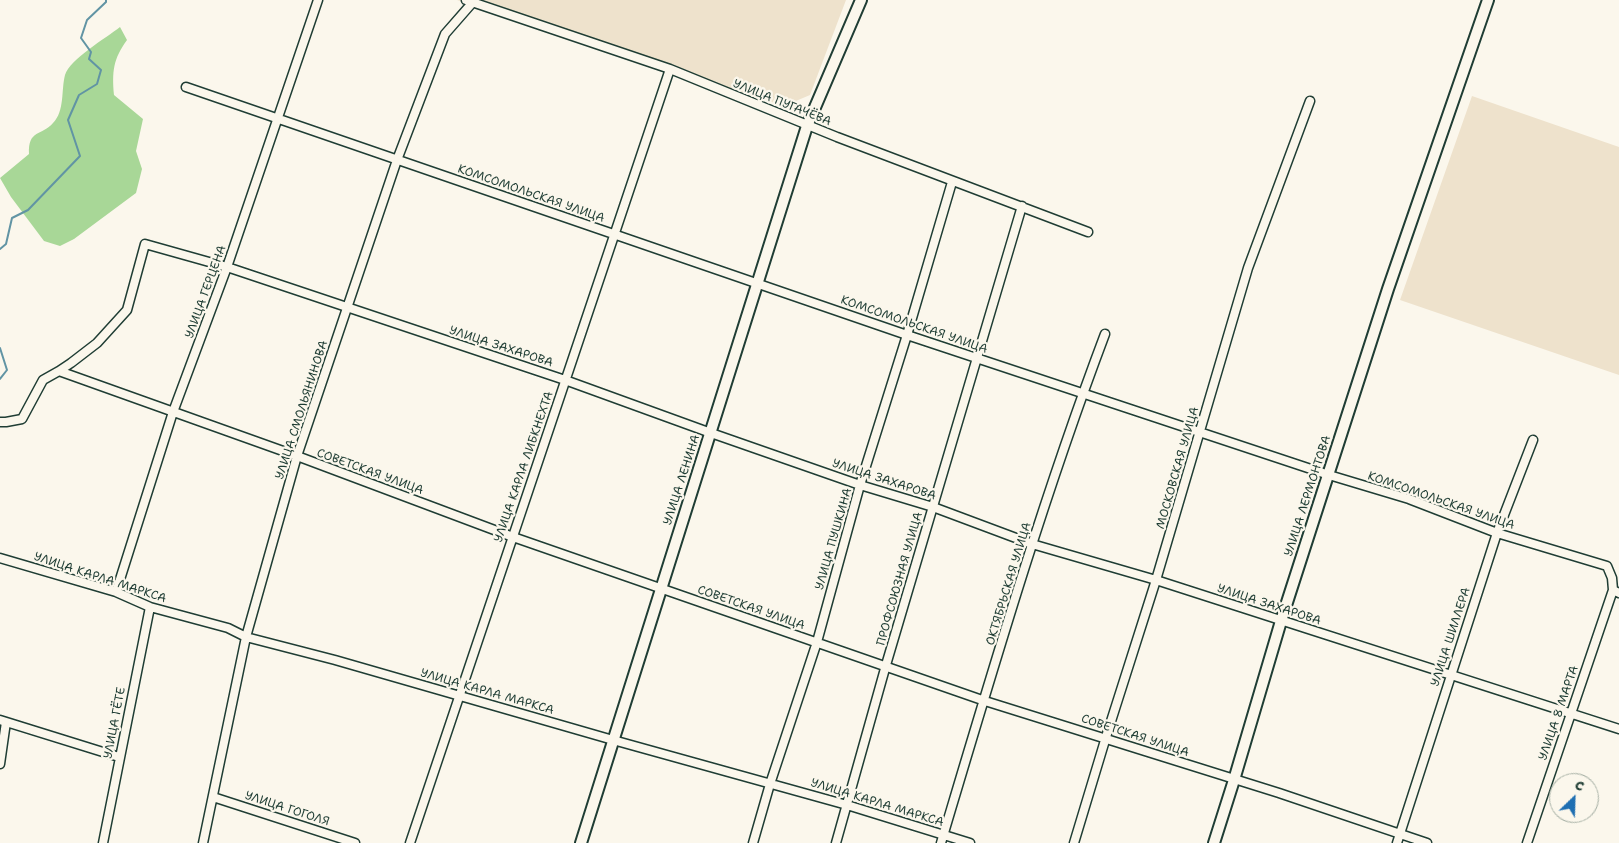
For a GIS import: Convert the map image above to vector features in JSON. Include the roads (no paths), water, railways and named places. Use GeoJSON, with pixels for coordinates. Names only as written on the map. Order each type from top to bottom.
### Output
{"type":"FeatureCollection","features":[{"type":"Feature","properties":{"kind":"street","name":"УЛИЦА ГЕРЦЕНА"},"geometry":{"type":"LineString","coordinates":[[116,592],[174,412],[227,267],[318,0]]}},
{"type":"Feature","properties":{"kind":"street","name":"УЛИЦА ЛЕНИНА"},"geometry":{"type":"LineString","coordinates":[[581,843],[807,126],[862,0]]}},
{"type":"Feature","properties":{"kind":"street","name":"УЛИЦА ЛЕРМОНТОВА"},"geometry":{"type":"LineString","coordinates":[[1214,843],[1281,620],[1388,289],[1488,0]]}},
{"type":"Feature","properties":{"kind":"street","name":"УЛИЦА ПУГАЧЁВА"},"geometry":{"type":"LineString","coordinates":[[469,1],[670,69],[807,126],[1088,232]]}},
{"type":"Feature","properties":{"kind":"street","name":"УЛИЦА СМОЛЬЯНИНОВА"},"geometry":{"type":"LineString","coordinates":[[203,843],[246,637],[297,456],[397,160],[445,34],[469,1]]}},
{"type":"Feature","properties":{"kind":"street","name":"УЛИЦА КАРЛА ЛИБКНЕХТА"},"geometry":{"type":"LineString","coordinates":[[410,843],[670,69]]}},
{"type":"Feature","properties":{"kind":"street","name":"КОМСОМОЛЬСКАЯ УЛИЦА"},"geometry":{"type":"LineString","coordinates":[[186,88],[758,285],[1083,394],[1409,499],[1497,533],[1607,566],[1616,591]]}},
{"type":"Feature","properties":{"kind":"street","name":"МОСКОВСКАЯ УЛИЦА"},"geometry":{"type":"LineString","coordinates":[[1074,843],[1156,580],[1248,268],[1310,102]]}},
{"type":"Feature","properties":{"kind":"street","name":"УЛИЦА ПУШКИНА"},"geometry":{"type":"LineString","coordinates":[[753,843],[770,784],[817,642],[860,485],[952,182]]}},
{"type":"Feature","properties":{"kind":"street","name":"ПРОФСОЮЗНАЯ УЛИЦА"},"geometry":{"type":"LineString","coordinates":[[836,843],[932,507],[1022,206]]}},
{"type":"Feature","properties":{"kind":"street","name":"УЛИЦА ЗАХАРОВА"},"geometry":{"type":"LineString","coordinates":[[58,371],[97,343],[127,310],[145,244],[227,267],[565,380],[710,433],[860,485],[932,507],[1032,544],[1156,580],[1619,729]]}},
{"type":"Feature","properties":{"kind":"street","name":"ОКТЯБРЬСКАЯ УЛИЦА"},"geometry":{"type":"LineString","coordinates":[[942,839],[1032,544],[1105,334]]}},
{"type":"Feature","properties":{"kind":"street","name":"СОВЕТСКАЯ УЛИЦА"},"geometry":{"type":"LineString","coordinates":[[58,371],[297,456],[513,537],[886,665],[985,701],[1279,793],[1427,843]]}},
{"type":"Feature","properties":{"kind":"street"},"geometry":{"type":"LineString","coordinates":[[0,422],[22,419],[43,380],[58,371]]}},
{"type":"Feature","properties":{"kind":"street","name":"УЛИЦА ШИЛЛЕРА"},"geometry":{"type":"LineString","coordinates":[[1397,843],[1497,533],[1533,440]]}},
{"type":"Feature","properties":{"kind":"street","name":"УЛИЦА КАРЛА МАРКСА"},"geometry":{"type":"LineString","coordinates":[[0,558],[116,592],[150,607],[228,628],[246,637],[335,660],[847,805],[942,839],[970,843]]}},
{"type":"Feature","properties":{"kind":"street","name":"УЛИЦА 8 МАРТА"},"geometry":{"type":"LineString","coordinates":[[1527,843],[1570,714],[1616,591]]}},
{"type":"Feature","properties":{"kind":"street","name":"УЛИЦА ГЁТЕ"},"geometry":{"type":"LineString","coordinates":[[103,843],[150,607]]}},
{"type":"Feature","properties":{"kind":"street"},"geometry":{"type":"LineString","coordinates":[[0,764],[3,721],[119,757]]}},
{"type":"Feature","properties":{"kind":"street","name":"УЛИЦА ГОГОЛЯ"},"geometry":{"type":"LineString","coordinates":[[213,797],[355,843]]}},
{"type":"Feature","properties":{"kind":"waterway"},"geometry":{"type":"LineString","coordinates":[[0,249],[6,244],[12,218],[28,210],[80,156],[68,120],[79,95],[97,84],[101,70],[89,59],[91,52],[81,38],[87,20],[106,0]]}},
{"type":"Feature","properties":{"kind":"waterway"},"geometry":{"type":"LineString","coordinates":[[0,348],[7,370],[0,379]]}}]}
